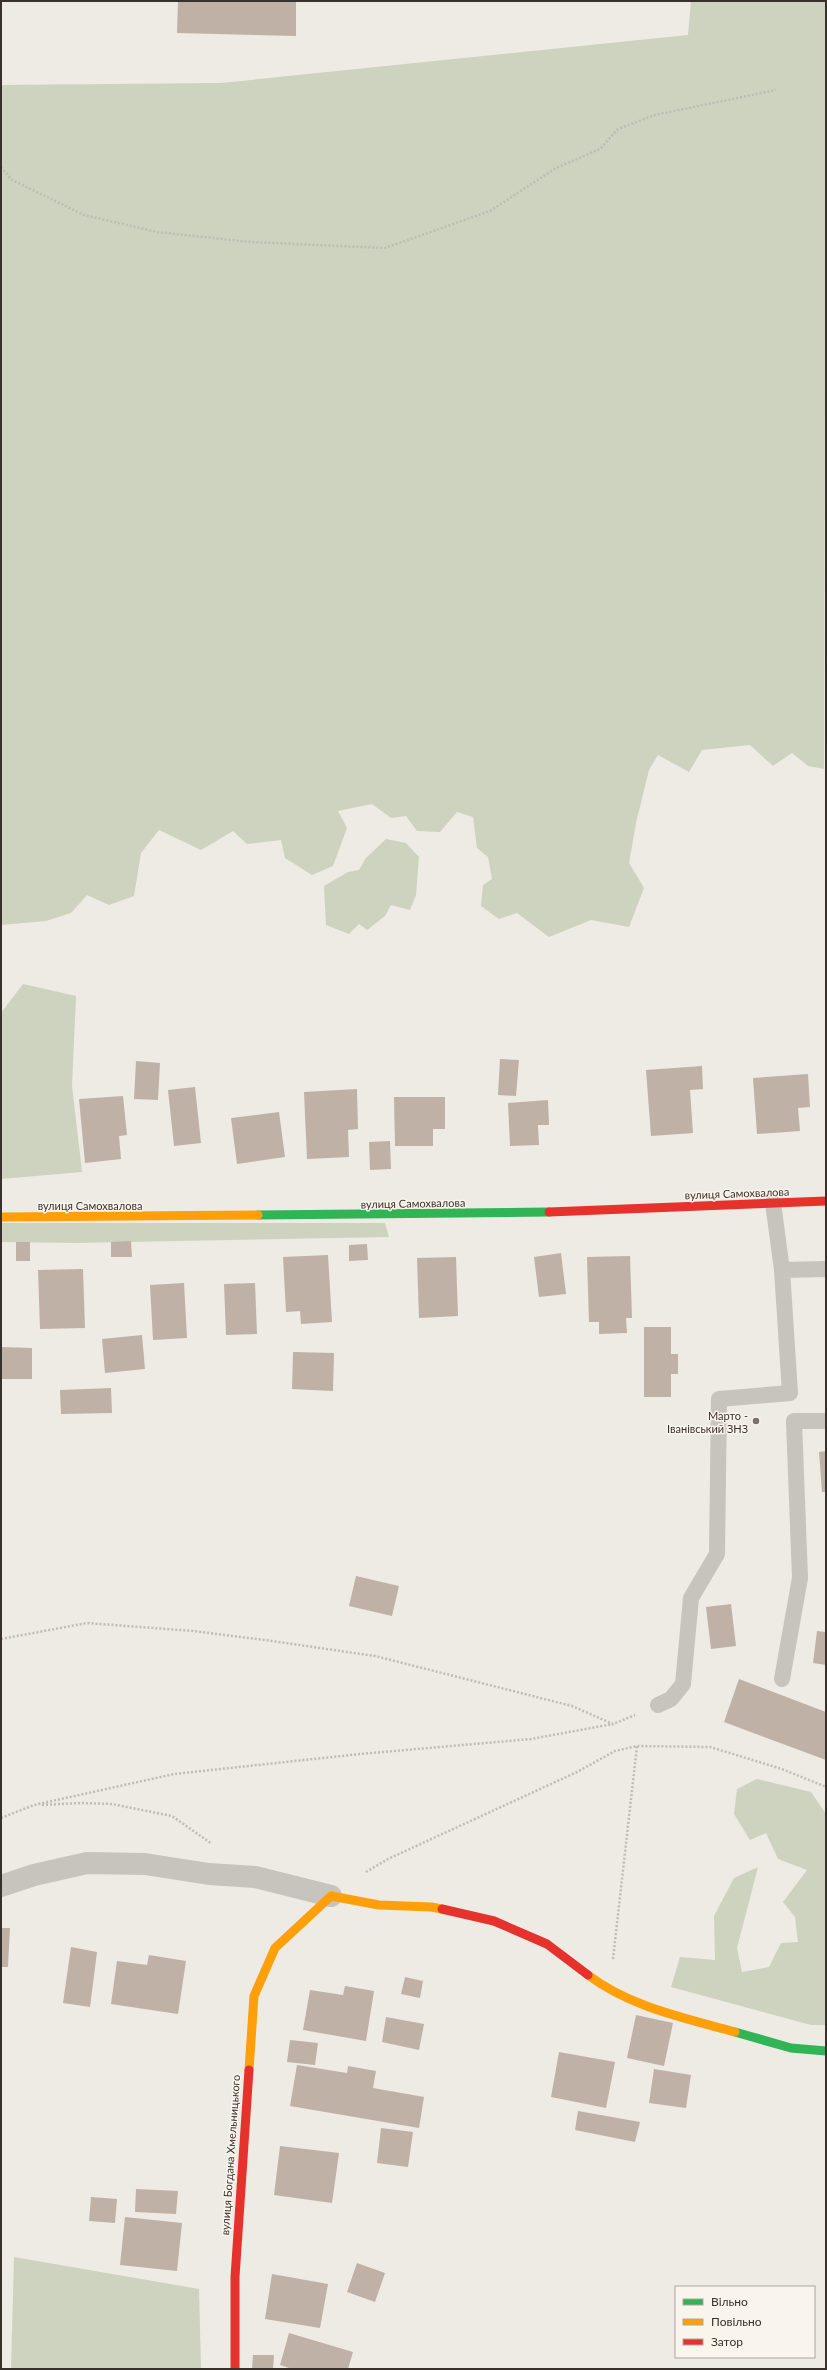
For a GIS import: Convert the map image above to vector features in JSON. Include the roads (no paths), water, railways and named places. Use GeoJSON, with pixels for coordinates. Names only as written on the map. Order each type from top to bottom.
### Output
{"type":"FeatureCollection","features":[{"type":"Feature","properties":{"kind":"street","name":"вулиця Самохвалова"},"geometry":{"type":"LineString","coordinates":[[1,1217],[514,1214],[826,1201]]}},
{"type":"Feature","properties":{"kind":"street"},"geometry":{"type":"LineString","coordinates":[[1,1886],[34,1875],[87,1863],[145,1864],[209,1874],[255,1877],[330,1896],[379,1905],[431,1907],[494,1921],[547,1944],[597,1982],[646,2007],[791,2048],[826,2050]]}},
{"type":"Feature","properties":{"kind":"street","name":"вулиця Богдана Хмельницького"},"geometry":{"type":"LineString","coordinates":[[235,2369],[234,2277],[254,1996],[275,1948],[330,1896]]}},
{"type":"Feature","properties":{"kind":"lane"},"geometry":{"type":"LineString","coordinates":[[658,1706],[671,1699],[683,1684],[691,1598],[717,1554],[720,1399],[790,1394],[782,1270],[773,1203]]}},
{"type":"Feature","properties":{"kind":"lane"},"geometry":{"type":"LineString","coordinates":[[782,1270],[826,1269]]}},
{"type":"Feature","properties":{"kind":"lane"},"geometry":{"type":"LineString","coordinates":[[782,1679],[800,1578],[794,1421],[826,1421]]}},
{"type":"Feature","properties":{"kind":"place","name":"Марто - Іванівський ЗНЗ"},"geometry":{"type":"Point","coordinates":[756,1421]}}]}
